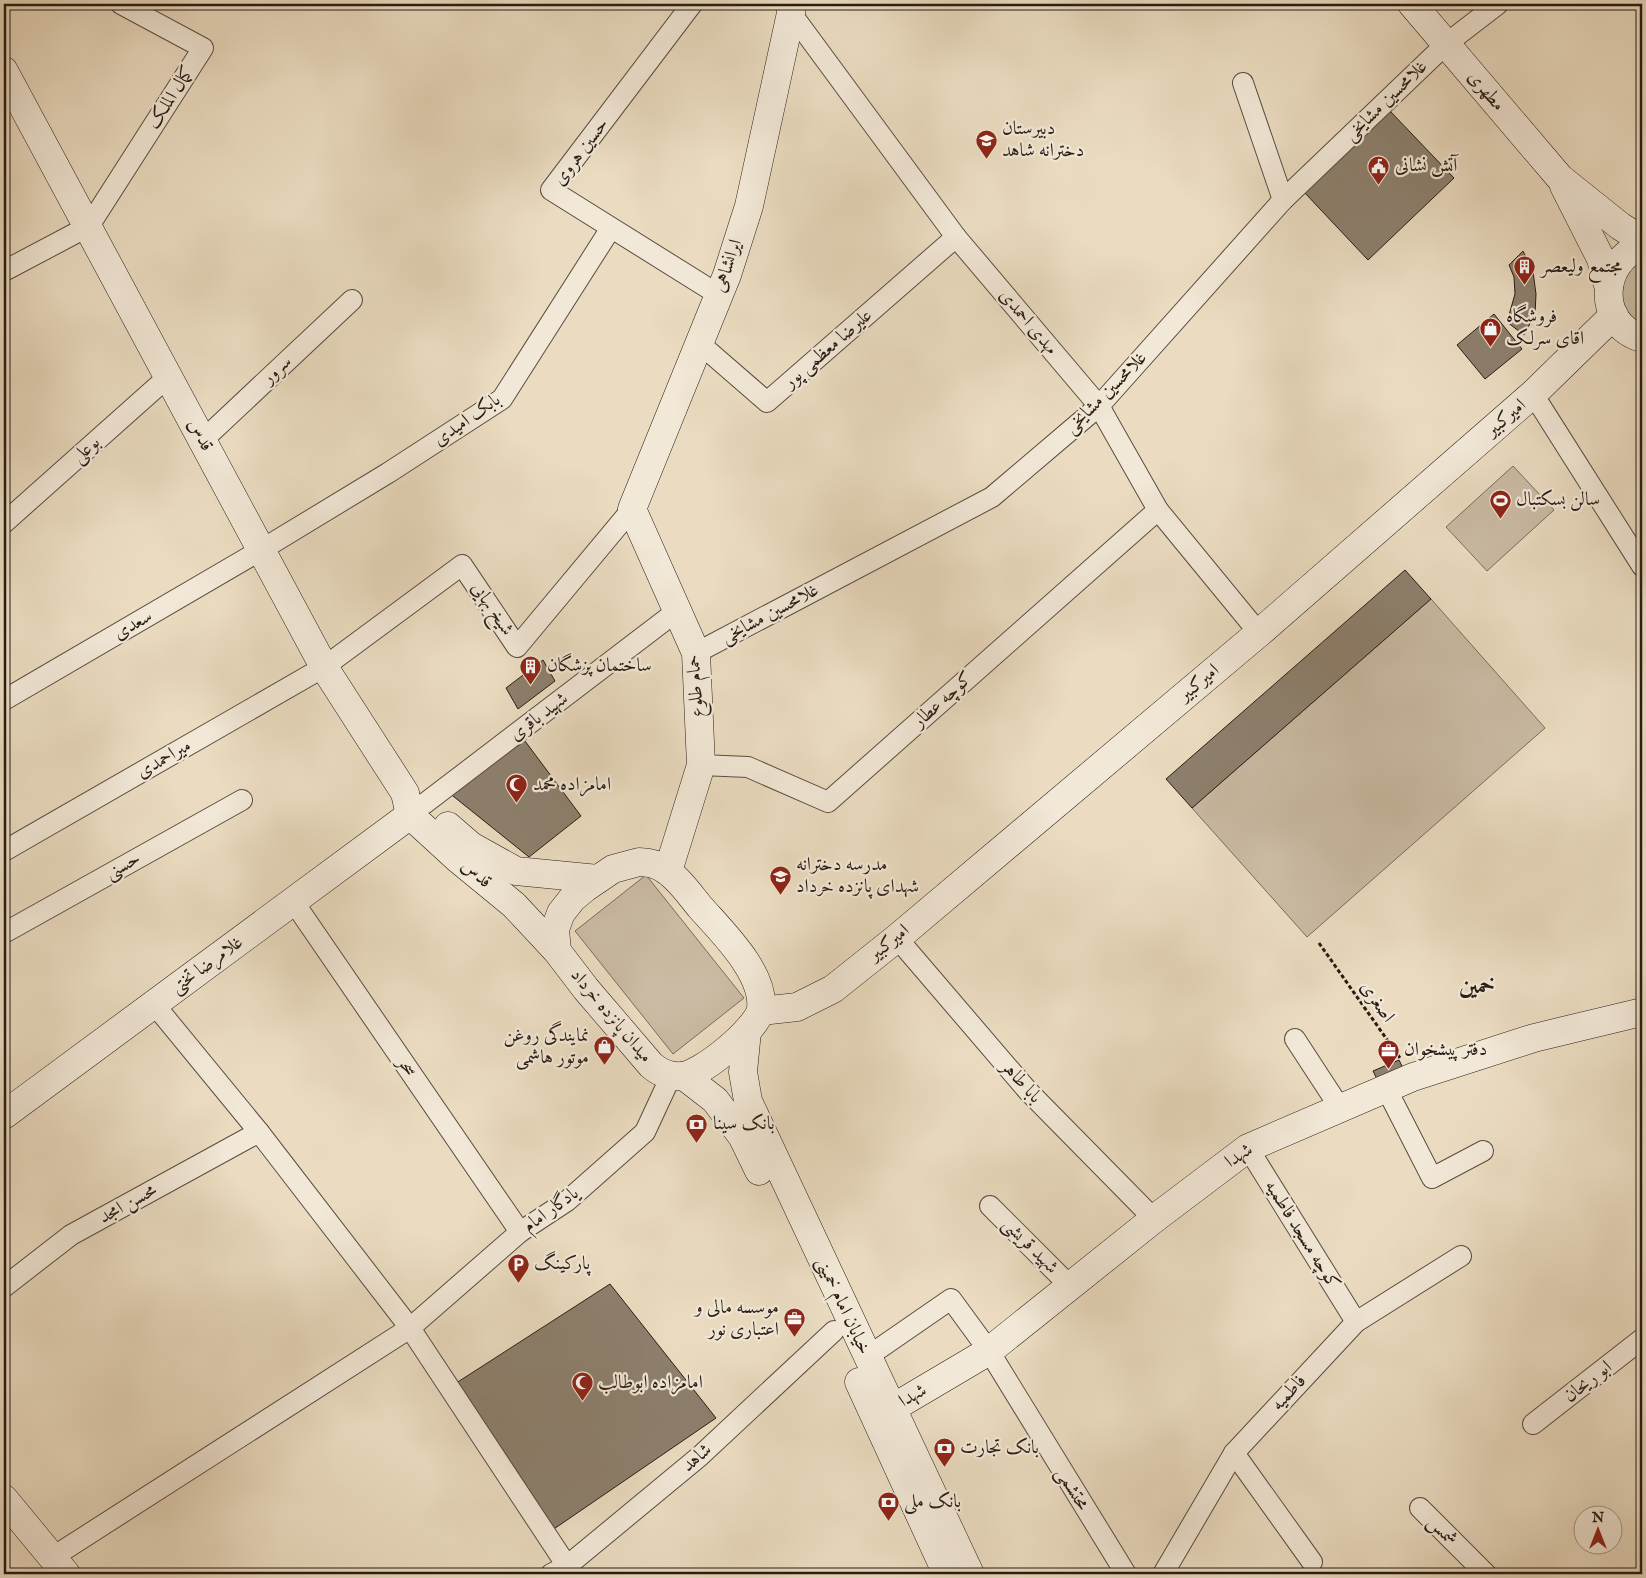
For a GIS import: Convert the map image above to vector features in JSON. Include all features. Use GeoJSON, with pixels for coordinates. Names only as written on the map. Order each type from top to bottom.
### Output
{"type":"FeatureCollection","features":[{"type":"Feature","properties":{"kind":"main road","name":"مطهری"},"geometry":{"type":"LineString","coordinates":[[1412,4],[1560,178],[1620,226],[1642,240]]}},
{"type":"Feature","properties":{"kind":"main road","name":"ایرانشاهی"},"geometry":{"type":"LineString","coordinates":[[632,509],[719,294],[748,206],[791,8]]}},
{"type":"Feature","properties":{"kind":"main road","name":"قدس"},"geometry":{"type":"LineString","coordinates":[[4,71],[11,102],[89,226],[324,667],[413,804],[458,859],[514,905],[557,951]]}},
{"type":"Feature","properties":{"kind":"main road","name":"مطهری"},"geometry":{"type":"LineString","coordinates":[[1560,178],[1601,259],[1608,285],[1609,301],[1614,315]]}},
{"type":"Feature","properties":{"kind":"main road"},"geometry":{"type":"LineString","coordinates":[[1608,285],[1613,270],[1622,258],[1642,246]]}},
{"type":"Feature","properties":{"kind":"main road"},"geometry":{"type":"LineString","coordinates":[[1614,315],[1623,328],[1642,338]]}},
{"type":"Feature","properties":{"kind":"main road","name":"امیرکبیر"},"geometry":{"type":"LineString","coordinates":[[754,1021],[798,1007],[833,989],[897,938],[1259,633],[1533,394],[1614,315]]}},
{"type":"Feature","properties":{"kind":"main road","name":"حمام طلوع"},"geometry":{"type":"LineString","coordinates":[[632,509],[696,653],[701,765],[668,871]]}},
{"type":"Feature","properties":{"kind":"main road","name":"قدس"},"geometry":{"type":"LineString","coordinates":[[413,804],[471,846],[516,871],[598,879]]}},
{"type":"Feature","properties":{"kind":"main road","name":"غلامرضا تختی"},"geometry":{"type":"LineString","coordinates":[[6,1110],[293,902],[413,804]]}},
{"type":"Feature","properties":{"kind":"main road","name":"میدان پانزده خرداد"},"geometry":{"type":"LineString","coordinates":[[677,1076],[660,1072],[651,1065],[586,989],[557,951],[555,929],[561,913],[572,899],[598,879],[613,870],[639,862],[654,863],[668,871],[742,956],[755,980],[754,1021]]}},
{"type":"Feature","properties":{"kind":"main road","name":"شهدا"},"geometry":{"type":"LineString","coordinates":[[892,1408],[989,1351],[1154,1218],[1248,1148],[1413,1077],[1534,1038],[1642,1012]]}},
{"type":"Feature","properties":{"kind":"main road"},"geometry":{"type":"LineString","coordinates":[[677,1076],[705,1067],[754,1021]]}},
{"type":"Feature","properties":{"kind":"main road","name":"خیابان امام خمینی"},"geometry":{"type":"LineString","coordinates":[[754,1021],[743,1072],[748,1102],[970,1574]]}},
{"type":"Feature","properties":{"kind":"main road","name":"خیابان امام خمینی"},"geometry":{"type":"LineString","coordinates":[[677,1076],[715,1100],[742,1136],[800,1252],[834,1331],[852,1366],[947,1574]]}},
{"type":"Feature","properties":{"kind":"main road"},"geometry":{"type":"LineString","coordinates":[[7,1508],[60,1566]]}},
{"type":"Feature","properties":{"kind":"street","name":"کمال الملک"},"geometry":{"type":"LineString","coordinates":[[89,226],[203,48],[121,4]]}},
{"type":"Feature","properties":{"kind":"street","name":"حسین هروی"},"geometry":{"type":"LineString","coordinates":[[692,4],[551,190],[719,294]]}},
{"type":"Feature","properties":{"kind":"street","name":"غلامحسین مشایخی"},"geometry":{"type":"LineString","coordinates":[[696,653],[992,498],[1099,406],[1283,200],[1446,44],[1498,4]]}},
{"type":"Feature","properties":{"kind":"street","name":"مهدی احمدی"},"geometry":{"type":"LineString","coordinates":[[791,8],[956,237],[1099,406],[1158,510],[1259,633]]}},
{"type":"Feature","properties":{"kind":"street"},"geometry":{"type":"LineString","coordinates":[[1243,83],[1283,200]]}},
{"type":"Feature","properties":{"kind":"street"},"geometry":{"type":"LineString","coordinates":[[4,272],[89,226]]}},
{"type":"Feature","properties":{"kind":"street","name":"بابک امیدی"},"geometry":{"type":"LineString","coordinates":[[261,550],[388,473],[502,399],[611,228]]}},
{"type":"Feature","properties":{"kind":"street","name":"علیرضا معظمی پور"},"geometry":{"type":"LineString","coordinates":[[699,343],[767,402],[956,237]]}},
{"type":"Feature","properties":{"kind":"street","name":"سرور"},"geometry":{"type":"LineString","coordinates":[[203,440],[352,300]]}},
{"type":"Feature","properties":{"kind":"street","name":"بوعلی"},"geometry":{"type":"LineString","coordinates":[[4,523],[169,376]]}},
{"type":"Feature","properties":{"kind":"street"},"geometry":{"type":"LineString","coordinates":[[1533,394],[1642,566]]}},
{"type":"Feature","properties":{"kind":"street","name":"شیخ بهایی"},"geometry":{"type":"LineString","coordinates":[[324,667],[462,565],[517,647],[632,509]]}},
{"type":"Feature","properties":{"kind":"street","name":"کوچه عطار"},"geometry":{"type":"LineString","coordinates":[[701,765],[748,767],[828,802],[1158,510]]}},
{"type":"Feature","properties":{"kind":"street","name":"سعدی"},"geometry":{"type":"LineString","coordinates":[[4,700],[261,550]]}},
{"type":"Feature","properties":{"kind":"street","name":"شهید باقری"},"geometry":{"type":"LineString","coordinates":[[413,804],[677,611]]}},
{"type":"Feature","properties":{"kind":"street","name":"میراحمدی"},"geometry":{"type":"LineString","coordinates":[[4,851],[324,667]]}},
{"type":"Feature","properties":{"kind":"street","name":"حسنی"},"geometry":{"type":"LineString","coordinates":[[4,933],[242,800]]}},
{"type":"Feature","properties":{"kind":"street","name":"سحر"},"geometry":{"type":"LineString","coordinates":[[293,902],[520,1232]]}},
{"type":"Feature","properties":{"kind":"street","name":"بابا طاهر"},"geometry":{"type":"LineString","coordinates":[[897,938],[1028,1091],[1154,1218]]}},
{"type":"Feature","properties":{"kind":"street"},"geometry":{"type":"LineString","coordinates":[[154,1004],[259,1132],[410,1328],[559,1570]]}},
{"type":"Feature","properties":{"kind":"street"},"geometry":{"type":"LineString","coordinates":[[1296,1039],[1340,1108]]}},
{"type":"Feature","properties":{"kind":"street","name":"یادگار امام"},"geometry":{"type":"LineString","coordinates":[[60,1566],[410,1328],[520,1232],[566,1201],[645,1132],[677,1076]]}},
{"type":"Feature","properties":{"kind":"street"},"geometry":{"type":"LineString","coordinates":[[1386,1088],[1432,1178],[1484,1151]]}},
{"type":"Feature","properties":{"kind":"street","name":"محسن امجد"},"geometry":{"type":"LineString","coordinates":[[4,1287],[71,1235],[259,1132]]}},
{"type":"Feature","properties":{"kind":"street","name":"کوچه مسجد فاطمیه"},"geometry":{"type":"LineString","coordinates":[[1248,1148],[1356,1322]]}},
{"type":"Feature","properties":{"kind":"street","name":"شهید قریشی"},"geometry":{"type":"LineString","coordinates":[[990,1206],[1070,1286]]}},
{"type":"Feature","properties":{"kind":"street","name":"فاطمیه"},"geometry":{"type":"LineString","coordinates":[[1163,1574],[1234,1453],[1356,1322],[1461,1256]]}},
{"type":"Feature","properties":{"kind":"street","name":"محتشمی"},"geometry":{"type":"LineString","coordinates":[[867,1357],[951,1299],[989,1351],[1126,1574]]}},
{"type":"Feature","properties":{"kind":"street","name":"شاهد"},"geometry":{"type":"LineString","coordinates":[[559,1570],[700,1456],[834,1331]]}},
{"type":"Feature","properties":{"kind":"street","name":"ابو ریحان"},"geometry":{"type":"LineString","coordinates":[[1533,1424],[1642,1339]]}},
{"type":"Feature","properties":{"kind":"street"},"geometry":{"type":"LineString","coordinates":[[1234,1453],[1312,1562]]}},
{"type":"Feature","properties":{"kind":"street","name":"شمس"},"geometry":{"type":"LineString","coordinates":[[1420,1508],[1486,1574]]}},
{"type":"Feature","properties":{"kind":"path","name":"اصغری"},"geometry":{"type":"LineString","coordinates":[[1319,943],[1413,1077]]}},
{"type":"Feature","properties":{"kind":"shaded area"},"geometry":{"type":"Polygon","coordinates":[[[1642,260],[1642,326],[1627,310],[1622,301],[1621,293],[1626,276],[1642,260]]]}},
{"type":"Feature","properties":{"kind":"shaded area","name":"سالن بسکتبال"},"geometry":{"type":"Polygon","coordinates":[[[1513,466],[1554,510],[1487,571],[1446,527],[1513,466]]]}},
{"type":"Feature","properties":{"kind":"shaded area"},"geometry":{"type":"Polygon","coordinates":[[[1431,599],[1545,728],[1307,937],[1192,808],[1431,599]]]}},
{"type":"Feature","properties":{"kind":"shaded area"},"geometry":{"type":"Polygon","coordinates":[[[646,875],[744,998],[673,1054],[575,931],[646,875]]]}},
{"type":"Feature","properties":{"kind":"building","name":"آتش نشانی"},"geometry":{"type":"Polygon","coordinates":[[[1390,111],[1454,178],[1368,260],[1304,192],[1390,111]]]}},
{"type":"Feature","properties":{"kind":"building","name":"مجتمع ولیعصر"},"geometry":{"type":"Polygon","coordinates":[[[1523,251],[1533,272],[1536,294],[1535,314],[1524,335],[1507,322],[1515,294],[1514,277],[1509,265],[1523,251]]]}},
{"type":"Feature","properties":{"kind":"building","name":"فروشگاه اقای سرلک"},"geometry":{"type":"Polygon","coordinates":[[[1494,314],[1522,349],[1485,379],[1457,345],[1494,314]]]}},
{"type":"Feature","properties":{"kind":"building"},"geometry":{"type":"Polygon","coordinates":[[[1405,570],[1431,599],[1192,808],[1166,779],[1405,570]]]}},
{"type":"Feature","properties":{"kind":"building","name":"ساختمان پزشگان"},"geometry":{"type":"Polygon","coordinates":[[[543,660],[555,681],[518,709],[506,688],[543,660]]]}},
{"type":"Feature","properties":{"kind":"building","name":"امامزاده محمد"},"geometry":{"type":"Polygon","coordinates":[[[525,741],[581,816],[529,857],[448,792],[525,741]]]}},
{"type":"Feature","properties":{"kind":"building","name":"دفتر پیشخوان"},"geometry":{"type":"Polygon","coordinates":[[[1399,1060],[1403,1068],[1377,1079],[1373,1071],[1399,1060]]]}},
{"type":"Feature","properties":{"kind":"building","name":"امامزاده ابوطالب"},"geometry":{"type":"Polygon","coordinates":[[[610,1284],[716,1418],[548,1533],[450,1387],[610,1284]]]}},
{"type":"Feature","properties":{"kind":"place","name":"دبیرستان دخترانه شاهد"},"geometry":{"type":"Point","coordinates":[986,159]}},
{"type":"Feature","properties":{"kind":"place","name":"آتش نشانی"},"geometry":{"type":"Point","coordinates":[1379,185]}},
{"type":"Feature","properties":{"kind":"place","name":"مجتمع ولیعصر"},"geometry":{"type":"Point","coordinates":[1525,286]}},
{"type":"Feature","properties":{"kind":"place","name":"فروشگاه اقای سرلک"},"geometry":{"type":"Point","coordinates":[1490,347]}},
{"type":"Feature","properties":{"kind":"place","name":"سالن بسکتبال"},"geometry":{"type":"Point","coordinates":[1500,519]}},
{"type":"Feature","properties":{"kind":"place","name":"ساختمان پزشگان"},"geometry":{"type":"Point","coordinates":[531,685]}},
{"type":"Feature","properties":{"kind":"place","name":"امامزاده محمد"},"geometry":{"type":"Point","coordinates":[517,804]}},
{"type":"Feature","properties":{"kind":"place","name":"مدرسه دخترانه شهدای پانزده خرداد"},"geometry":{"type":"Point","coordinates":[780,895]}},
{"type":"Feature","properties":{"kind":"place","name":"نمایندگی روغن موتور هاشمی"},"geometry":{"type":"Point","coordinates":[605,1066]}},
{"type":"Feature","properties":{"kind":"place","name":"دفتر پیشخوان"},"geometry":{"type":"Point","coordinates":[1388,1069]}},
{"type":"Feature","properties":{"kind":"place","name":"بانک سینا"},"geometry":{"type":"Point","coordinates":[697,1143]}},
{"type":"Feature","properties":{"kind":"place","name":"پارکینگ"},"geometry":{"type":"Point","coordinates":[518,1283]}},
{"type":"Feature","properties":{"kind":"place","name":"موسسه مالی و اعتباری نور"},"geometry":{"type":"Point","coordinates":[795,1338]}},
{"type":"Feature","properties":{"kind":"place","name":"امامزاده ابوطالب"},"geometry":{"type":"Point","coordinates":[582,1402]}},
{"type":"Feature","properties":{"kind":"place","name":"بانک تجارت"},"geometry":{"type":"Point","coordinates":[944,1467]}},
{"type":"Feature","properties":{"kind":"place","name":"بانک ملی"},"geometry":{"type":"Point","coordinates":[888,1521]}},
{"type":"Feature","properties":{"kind":"district","name":"خمین"},"geometry":{"type":"Point","coordinates":[1477,986]}}]}
